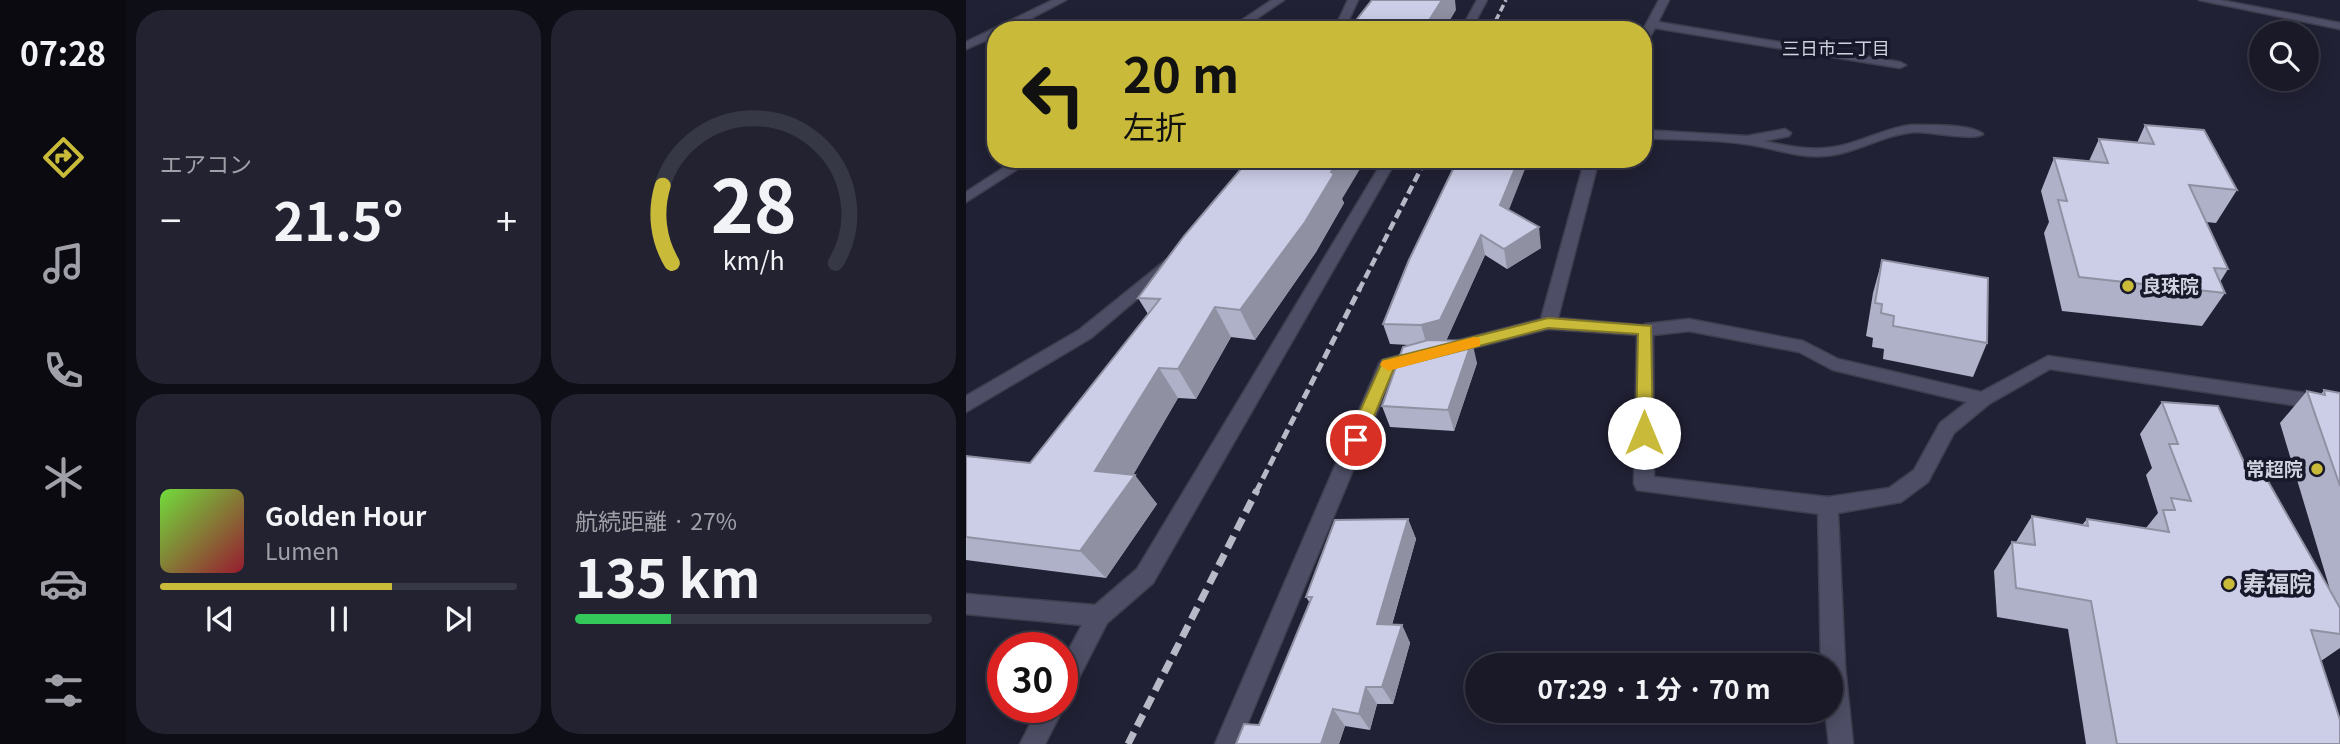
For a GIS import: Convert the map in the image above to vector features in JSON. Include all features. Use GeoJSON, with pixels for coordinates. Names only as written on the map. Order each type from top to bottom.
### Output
{"type":"FeatureCollection","features":[{"type":"Feature","properties":{"kind":"street"},"geometry":{"type":"LineString","coordinates":[[1018,21],[1061,0]]}},
{"type":"Feature","properties":{"kind":"street"},"geometry":{"type":"LineString","coordinates":[[1246,21],[1279,0]]}},
{"type":"Feature","properties":{"kind":"street"},"geometry":{"type":"LineString","coordinates":[[1343,21],[1353,0]]}},
{"type":"Feature","properties":{"kind":"street"},"geometry":{"type":"LineString","coordinates":[[1471,21],[1482,0]]}},
{"type":"Feature","properties":{"kind":"street"},"geometry":{"type":"LineString","coordinates":[[1652,22],[1664,0]]}},
{"type":"Feature","properties":{"kind":"street"},"geometry":{"type":"LineString","coordinates":[[2204,0],[2340,26]]}},
{"type":"Feature","properties":{"kind":"street"},"geometry":{"type":"LineString","coordinates":[[1652,24],[1900,65]]}},
{"type":"Feature","properties":{"kind":"street"},"geometry":{"type":"LineString","coordinates":[[966,46],[987,36]]}},
{"type":"Feature","properties":{"kind":"street"},"geometry":{"type":"LineString","coordinates":[[1652,135],[1747,140],[1793,152],[1826,152],[1849,148],[1890,132],[1915,129],[1977,134]]}},
{"type":"Feature","properties":{"kind":"street"},"geometry":{"type":"LineString","coordinates":[[1747,140],[1785,133]]}},
{"type":"Feature","properties":{"kind":"street"},"geometry":{"type":"LineString","coordinates":[[966,198],[1013,168]]}},
{"type":"Feature","properties":{"kind":"street"},"geometry":{"type":"LineString","coordinates":[[1078,656],[1099,616],[1145,576],[1386,168]]}},
{"type":"Feature","properties":{"kind":"street"},"geometry":{"type":"LineString","coordinates":[[1548,323],[1590,168]]}},
{"type":"Feature","properties":{"kind":"street"},"geometry":{"type":"LineString","coordinates":[[966,405],[1084,334],[1180,255]]}},
{"type":"Feature","properties":{"kind":"street"},"geometry":{"type":"LineString","coordinates":[[1227,744],[1388,364],[1548,323],[1645,330],[1689,325],[1803,347],[1833,363],[1983,398]]}},
{"type":"Feature","properties":{"kind":"street"},"geometry":{"type":"LineString","coordinates":[[1645,330],[1644,484],[1828,506],[1894,496],[1921,476],[1947,428],[1983,398],[2048,362],[2340,405]]}},
{"type":"Feature","properties":{"kind":"street"},"geometry":{"type":"LineString","coordinates":[[1828,506],[1833,666],[1842,744]]}},
{"type":"Feature","properties":{"kind":"street"},"geometry":{"type":"LineString","coordinates":[[966,604],[1099,616]]}},
{"type":"Feature","properties":{"kind":"street"},"geometry":{"type":"LineString","coordinates":[[1032,744],[1043,723]]}},
{"type":"Feature","properties":{"kind":"building"},"geometry":{"type":"Polygon","coordinates":[[[1372,0],[1442,0],[1429,21],[1356,21],[1372,0]]]}},
{"type":"Feature","properties":{"kind":"building"},"geometry":{"type":"Polygon","coordinates":[[[2145,125],[2204,130],[2237,190],[2189,185],[2228,269],[2214,268],[2225,293],[2079,277],[2058,200],[2067,201],[2054,158],[2108,163],[2099,139],[2154,144],[2145,125]]]}},
{"type":"Feature","properties":{"kind":"building"},"geometry":{"type":"Polygon","coordinates":[[[1242,168],[1334,168],[1331,172],[1334,174],[1305,222],[1240,310],[1215,307],[1178,369],[1159,368],[1095,471],[1135,475],[1080,551],[966,537],[966,456],[1030,463],[1160,299],[1138,298],[1184,236],[1242,168]]]}},
{"type":"Feature","properties":{"kind":"building"},"geometry":{"type":"Polygon","coordinates":[[[1454,168],[1515,168],[1500,205],[1539,227],[1504,249],[1481,235],[1440,320],[1421,325],[1383,324],[1409,260],[1454,168]]]}},
{"type":"Feature","properties":{"kind":"building"},"geometry":{"type":"Polygon","coordinates":[[[1882,260],[1988,278],[1987,343],[1893,326],[1894,316],[1881,313],[1882,304],[1875,303],[1882,260]]]}},
{"type":"Feature","properties":{"kind":"building"},"geometry":{"type":"Polygon","coordinates":[[[1428,340],[1472,341],[1448,410],[1382,406],[1403,347],[1428,340]]]}},
{"type":"Feature","properties":{"kind":"building"},"geometry":{"type":"Polygon","coordinates":[[[2324,390],[2340,393],[2340,486],[2307,391],[2325,395],[2324,390]]]}},
{"type":"Feature","properties":{"kind":"building","name":"寿福院"},"geometry":{"type":"Polygon","coordinates":[[[2162,402],[2218,406],[2250,475],[2265,476],[2340,608],[2340,634],[2311,630],[2340,720],[2340,744],[2117,744],[2091,601],[2016,588],[2012,542],[2035,545],[2032,516],[2088,526],[2087,519],[2169,532],[2163,510],[2175,510],[2171,498],[2191,501],[2169,444],[2178,444],[2162,402]]]}},
{"type":"Feature","properties":{"kind":"building"},"geometry":{"type":"Polygon","coordinates":[[[1408,519],[1377,624],[1402,625],[1382,687],[1366,687],[1359,714],[1333,709],[1321,744],[1236,744],[1244,724],[1259,725],[1312,597],[1306,597],[1335,520],[1408,519]]]}},
{"type":"Feature","properties":{"kind":"railway"},"geometry":{"type":"LineString","coordinates":[[1496,21],[1506,0]]}},
{"type":"Feature","properties":{"kind":"railway"},"geometry":{"type":"LineString","coordinates":[[1359,290],[1421,168]]}},
{"type":"Feature","properties":{"kind":"railway"},"geometry":{"type":"LineString","coordinates":[[1256,492],[1360,288]]}},
{"type":"Feature","properties":{"kind":"railway"},"geometry":{"type":"LineString","coordinates":[[1128,744],[1257,490]]}},
{"type":"Feature","properties":{"kind":"slow traffic"},"geometry":{"type":"LineString","coordinates":[[1388,365],[1474,342]]}},
{"type":"Feature","properties":{"kind":"place","name":"良珠院"},"geometry":{"type":"Point","coordinates":[2128,286]}},
{"type":"Feature","properties":{"kind":"place","name":"常超院"},"geometry":{"type":"Point","coordinates":[2317,469]}},
{"type":"Feature","properties":{"kind":"place","name":"寿福院"},"geometry":{"type":"Point","coordinates":[2229,584]}},
{"type":"Feature","properties":{"kind":"district","name":"三日市二丁目"},"geometry":{"type":"Point","coordinates":[1836,49]}},
{"type":"Feature","properties":{"kind":"route"},"geometry":{"type":"LineString","coordinates":[[1356,440],[1388,364],[1548,323],[1645,330],[1644,433]]}}]}
